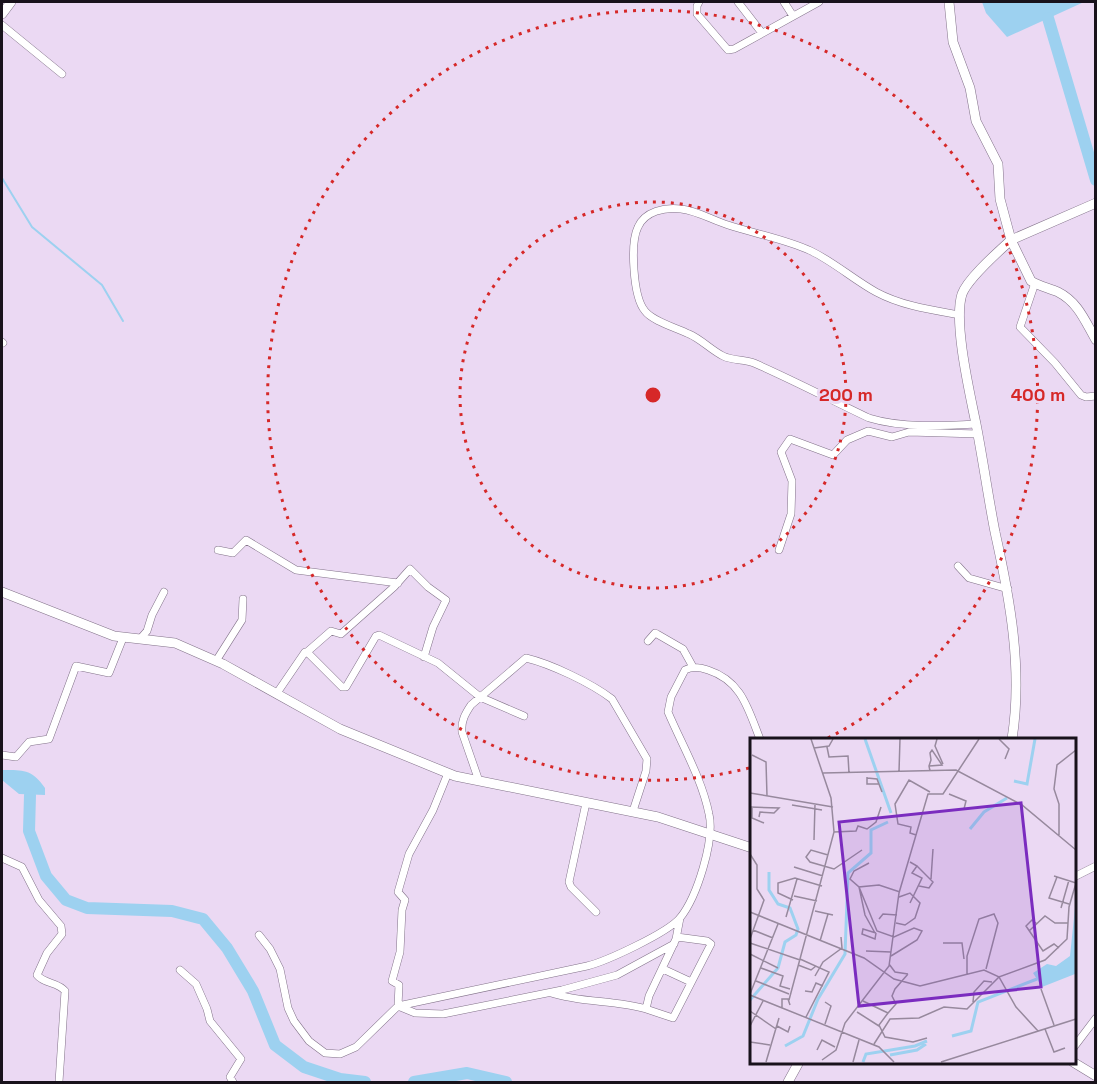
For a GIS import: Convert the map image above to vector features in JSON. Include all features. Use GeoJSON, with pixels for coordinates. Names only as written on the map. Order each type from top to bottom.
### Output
{"type":"FeatureCollection","features":[{"type":"Feature","properties":{"kind":"street"},"geometry":{"type":"LineString","coordinates":[[2,14],[11,2]]}},
{"type":"Feature","properties":{"kind":"street"},"geometry":{"type":"LineString","coordinates":[[699,2],[697,14],[726,50],[734,49],[819,2]]}},
{"type":"Feature","properties":{"kind":"street"},"geometry":{"type":"LineString","coordinates":[[738,2],[762,33]]}},
{"type":"Feature","properties":{"kind":"street"},"geometry":{"type":"LineString","coordinates":[[784,2],[793,16]]}},
{"type":"Feature","properties":{"kind":"street"},"geometry":{"type":"LineString","coordinates":[[949,2],[953,42],[970,88],[976,121],[998,164],[1000,199],[1011,240],[1029,277],[1035,283],[1058,292],[1073,302],[1095,340]]}},
{"type":"Feature","properties":{"kind":"street"},"geometry":{"type":"LineString","coordinates":[[2,25],[62,74]]}},
{"type":"Feature","properties":{"kind":"street"},"geometry":{"type":"LineString","coordinates":[[1012,738],[1016,696],[1014,642],[1008,589],[969,393],[960,304],[964,289],[1011,240],[1095,203]]}},
{"type":"Feature","properties":{"kind":"street"},"geometry":{"type":"LineString","coordinates":[[960,315],[925,309],[891,299],[864,285],[813,252],[795,244],[728,225],[695,211],[678,209],[656,211],[644,218],[636,232],[634,249],[637,291],[645,313],[650,316],[690,334],[722,356],[755,363],[869,418],[883,422],[977,429]]}},
{"type":"Feature","properties":{"kind":"street"},"geometry":{"type":"LineString","coordinates":[[1035,283],[1020,327],[1081,395],[1095,396]]}},
{"type":"Feature","properties":{"kind":"street"},"geometry":{"type":"LineString","coordinates":[[779,550],[791,514],[792,481],[781,452],[790,439],[833,455],[847,440],[868,431],[892,437],[909,432],[977,429]]}},
{"type":"Feature","properties":{"kind":"street"},"geometry":{"type":"LineString","coordinates":[[218,550],[233,553],[246,540],[296,570],[398,583]]}},
{"type":"Feature","properties":{"kind":"street"},"geometry":{"type":"LineString","coordinates":[[958,566],[969,578],[1008,589]]}},
{"type":"Feature","properties":{"kind":"street"},"geometry":{"type":"LineString","coordinates":[[277,693],[303,653],[331,631],[341,634],[398,583],[410,568],[428,587],[446,600],[433,627],[424,657]]}},
{"type":"Feature","properties":{"kind":"street"},"geometry":{"type":"LineString","coordinates":[[2,592],[90,628],[123,638],[175,643],[216,661],[340,729],[448,773],[658,817],[750,847]]}},
{"type":"Feature","properties":{"kind":"street"},"geometry":{"type":"LineString","coordinates":[[140,639],[147,631],[152,615],[164,592]]}},
{"type":"Feature","properties":{"kind":"street"},"geometry":{"type":"LineString","coordinates":[[216,661],[242,621],[243,599]]}},
{"type":"Feature","properties":{"kind":"street"},"geometry":{"type":"LineString","coordinates":[[648,641],[655,633],[683,649],[693,667]]}},
{"type":"Feature","properties":{"kind":"street"},"geometry":{"type":"LineString","coordinates":[[307,652],[344,688],[349,685],[378,635],[445,669],[480,697],[524,716]]}},
{"type":"Feature","properties":{"kind":"street"},"geometry":{"type":"LineString","coordinates":[[2,755],[16,757],[32,741],[49,739],[76,666],[109,674],[123,638]]}},
{"type":"Feature","properties":{"kind":"street"},"geometry":{"type":"LineString","coordinates":[[479,781],[462,732],[464,714],[480,697],[526,658],[541,662],[603,692],[612,699],[647,759],[646,771],[633,811]]}},
{"type":"Feature","properties":{"kind":"street"},"geometry":{"type":"LineString","coordinates":[[646,1009],[649,996],[676,941],[680,918],[696,884],[711,834],[704,795],[668,712],[671,697],[684,670],[693,667],[720,674],[729,681],[747,704],[760,738]]}},
{"type":"Feature","properties":{"kind":"street"},"geometry":{"type":"LineString","coordinates":[[398,1006],[399,985],[392,981],[402,936],[402,910],[405,900],[398,892],[400,881],[409,854],[433,810],[448,773]]}},
{"type":"Feature","properties":{"kind":"street"},"geometry":{"type":"LineString","coordinates":[[586,803],[569,882],[571,887],[596,912]]}},
{"type":"Feature","properties":{"kind":"street"},"geometry":{"type":"LineString","coordinates":[[2,858],[22,867],[39,900],[61,926],[62,934],[47,953],[38,972],[39,978],[59,986],[64,991],[59,1083]]}},
{"type":"Feature","properties":{"kind":"street"},"geometry":{"type":"LineString","coordinates":[[1076,875],[1095,866]]}},
{"type":"Feature","properties":{"kind":"street"},"geometry":{"type":"LineString","coordinates":[[259,935],[270,949],[280,969],[288,1008],[294,1021],[309,1041],[325,1053],[340,1054],[356,1047],[398,1006],[597,964],[668,928],[680,918]]}},
{"type":"Feature","properties":{"kind":"street"},"geometry":{"type":"LineString","coordinates":[[398,1006],[414,1013],[443,1014],[549,993],[616,975],[676,941],[706,941],[711,944],[673,1018],[624,1004],[572,999],[549,993]]}},
{"type":"Feature","properties":{"kind":"street"},"geometry":{"type":"LineString","coordinates":[[663,969],[691,982]]}},
{"type":"Feature","properties":{"kind":"street"},"geometry":{"type":"LineString","coordinates":[[180,970],[196,984],[210,1021],[241,1059],[230,1079],[232,1083]]}},
{"type":"Feature","properties":{"kind":"street"},"geometry":{"type":"LineString","coordinates":[[1076,1044],[1095,1018]]}},
{"type":"Feature","properties":{"kind":"street"},"geometry":{"type":"LineString","coordinates":[[788,1083],[798,1063]]}},
{"type":"Feature","properties":{"kind":"street"},"geometry":{"type":"LineString","coordinates":[[1075,1063],[1095,1076]]}},
{"type":"Feature","properties":{"kind":"water"},"geometry":{"type":"Polygon","coordinates":[[[982,2],[1084,2],[1007,37],[986,13],[982,2]]]}},
{"type":"Feature","properties":{"kind":"water"},"geometry":{"type":"Polygon","coordinates":[[[2,770],[31,774],[45,788],[45,795],[19,794],[2,780],[2,770]]]}},
{"type":"Feature","properties":{"kind":"waterway"},"geometry":{"type":"LineString","coordinates":[[1048,18],[1096,180]]}},
{"type":"Feature","properties":{"kind":"waterway"},"geometry":{"type":"LineString","coordinates":[[2,178],[32,227],[102,285],[123,321]]}},
{"type":"Feature","properties":{"kind":"waterway"},"geometry":{"type":"LineString","coordinates":[[30,795],[29,831],[46,876],[66,900],[87,908],[172,911],[203,919],[227,948],[253,991],[275,1045],[304,1067],[340,1079],[365,1082]]}},
{"type":"Feature","properties":{"kind":"waterway"},"geometry":{"type":"LineString","coordinates":[[414,1082],[467,1073],[506,1082]]}}]}
